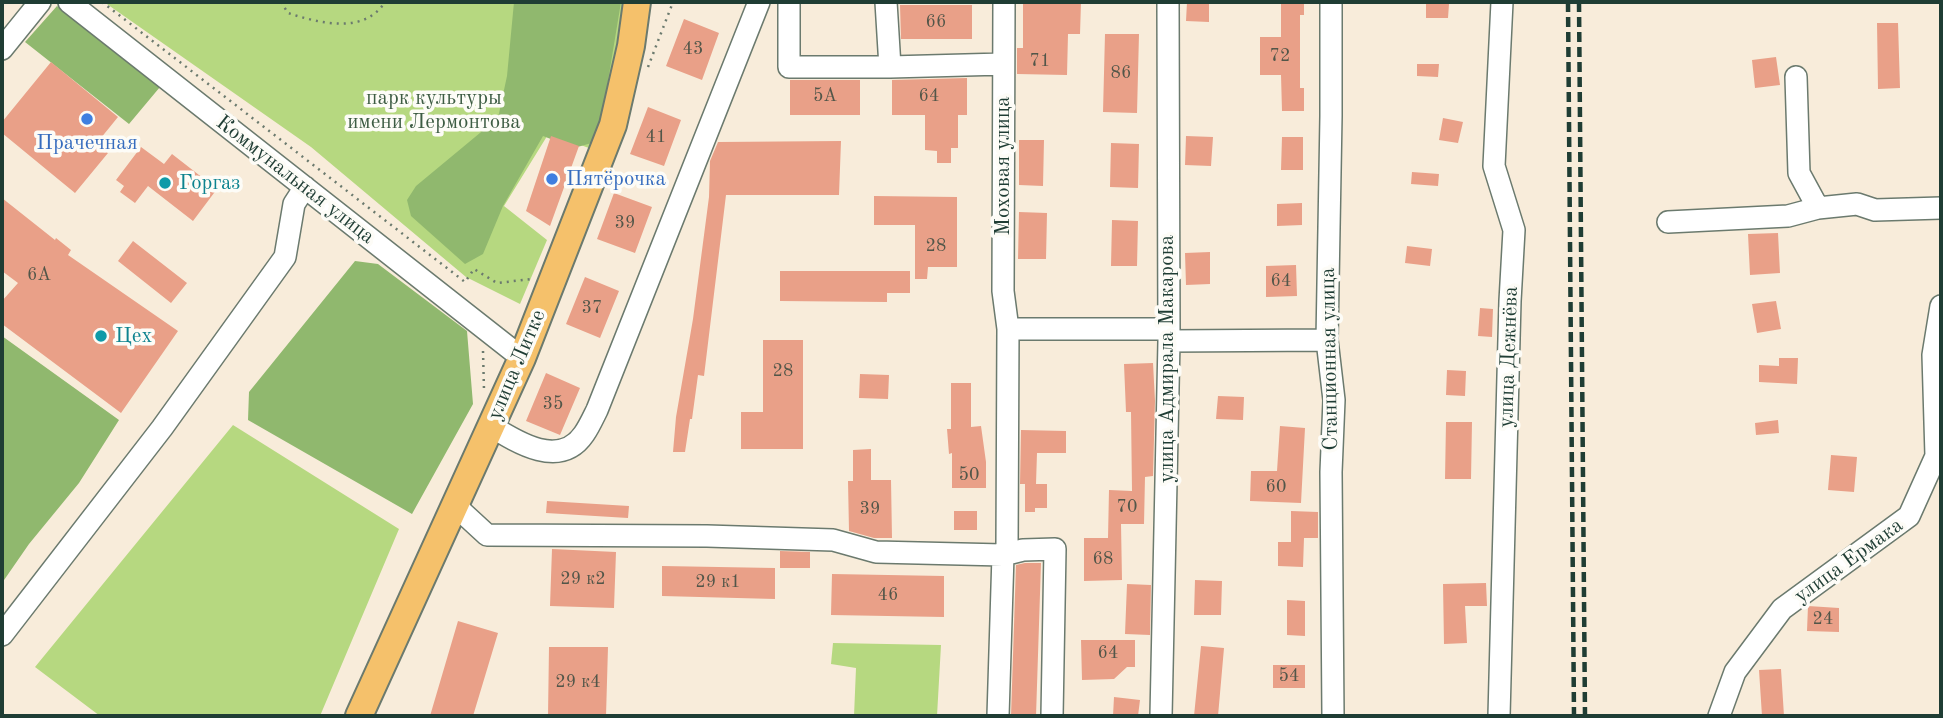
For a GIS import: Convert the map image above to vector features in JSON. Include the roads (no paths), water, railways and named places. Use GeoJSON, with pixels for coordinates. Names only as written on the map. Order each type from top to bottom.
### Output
{"type":"FeatureCollection","features":[{"type":"Feature","properties":{"kind":"main road","name":"улица Литке"},"geometry":{"type":"LineString","coordinates":[[359,716],[522,358],[612,125],[631,46],[637,2]]}},
{"type":"Feature","properties":{"kind":"street"},"geometry":{"type":"LineString","coordinates":[[2,50],[40,2]]}},
{"type":"Feature","properties":{"kind":"street","name":"Коммунальная улица"},"geometry":{"type":"LineString","coordinates":[[69,2],[522,358]]}},
{"type":"Feature","properties":{"kind":"street"},"geometry":{"type":"LineString","coordinates":[[491,426],[509,437],[548,453],[570,448],[583,436],[597,410],[759,2]]}},
{"type":"Feature","properties":{"kind":"street"},"geometry":{"type":"LineString","coordinates":[[789,2],[789,67],[1003,64]]}},
{"type":"Feature","properties":{"kind":"street"},"geometry":{"type":"LineString","coordinates":[[886,2],[890,67]]}},
{"type":"Feature","properties":{"kind":"street","name":"Моховая улица"},"geometry":{"type":"LineString","coordinates":[[998,716],[1003,555],[1007,547],[1007,329],[1003,291],[1004,2]]}},
{"type":"Feature","properties":{"kind":"street","name":"улица Адмирала Макарова"},"geometry":{"type":"LineString","coordinates":[[1161,716],[1168,335],[1168,2]]}},
{"type":"Feature","properties":{"kind":"street","name":"Станционная улица"},"geometry":{"type":"LineString","coordinates":[[1331,2],[1327,340],[1334,400],[1331,472],[1333,716]]}},
{"type":"Feature","properties":{"kind":"street","name":"улица Дежнёва"},"geometry":{"type":"LineString","coordinates":[[1499,716],[1514,230],[1494,166],[1502,2]]}},
{"type":"Feature","properties":{"kind":"street"},"geometry":{"type":"LineString","coordinates":[[1796,77],[1799,173],[1818,208]]}},
{"type":"Feature","properties":{"kind":"street"},"geometry":{"type":"LineString","coordinates":[[2,635],[162,428],[285,257],[294,204],[305,187]]}},
{"type":"Feature","properties":{"kind":"street"},"geometry":{"type":"LineString","coordinates":[[1668,222],[1788,216],[1818,208],[1857,204],[1875,209],[1941,208]]}},
{"type":"Feature","properties":{"kind":"street","name":"улица Ермака"},"geometry":{"type":"LineString","coordinates":[[1719,716],[1735,672],[1782,609],[1909,516],[1936,456],[1933,355],[1941,306]]}},
{"type":"Feature","properties":{"kind":"street"},"geometry":{"type":"LineString","coordinates":[[1007,329],[1327,340]]}},
{"type":"Feature","properties":{"kind":"street"},"geometry":{"type":"LineString","coordinates":[[456,503],[487,535],[707,536],[833,540],[876,552],[1003,555],[1023,550],[1055,549],[1052,716]]}},
{"type":"Feature","properties":{"kind":"railway"},"geometry":{"type":"LineString","coordinates":[[1568,2],[1574,716]]}},
{"type":"Feature","properties":{"kind":"railway"},"geometry":{"type":"LineString","coordinates":[[1579,2],[1585,716]]}},
{"type":"Feature","properties":{"kind":"place","name":"Прачечная"},"geometry":{"type":"Point","coordinates":[87,119]}},
{"type":"Feature","properties":{"kind":"place","name":"Пятёрочка"},"geometry":{"type":"Point","coordinates":[552,179]}},
{"type":"Feature","properties":{"kind":"place","name":"Горгаз"},"geometry":{"type":"Point","coordinates":[165,183]}},
{"type":"Feature","properties":{"kind":"place","name":"Цех"},"geometry":{"type":"Point","coordinates":[101,336]}},
{"type":"Feature","properties":{"kind":"park label","name":"парк культуры имени Лермонтова"},"geometry":{"type":"Point","coordinates":[434,110]}}]}
